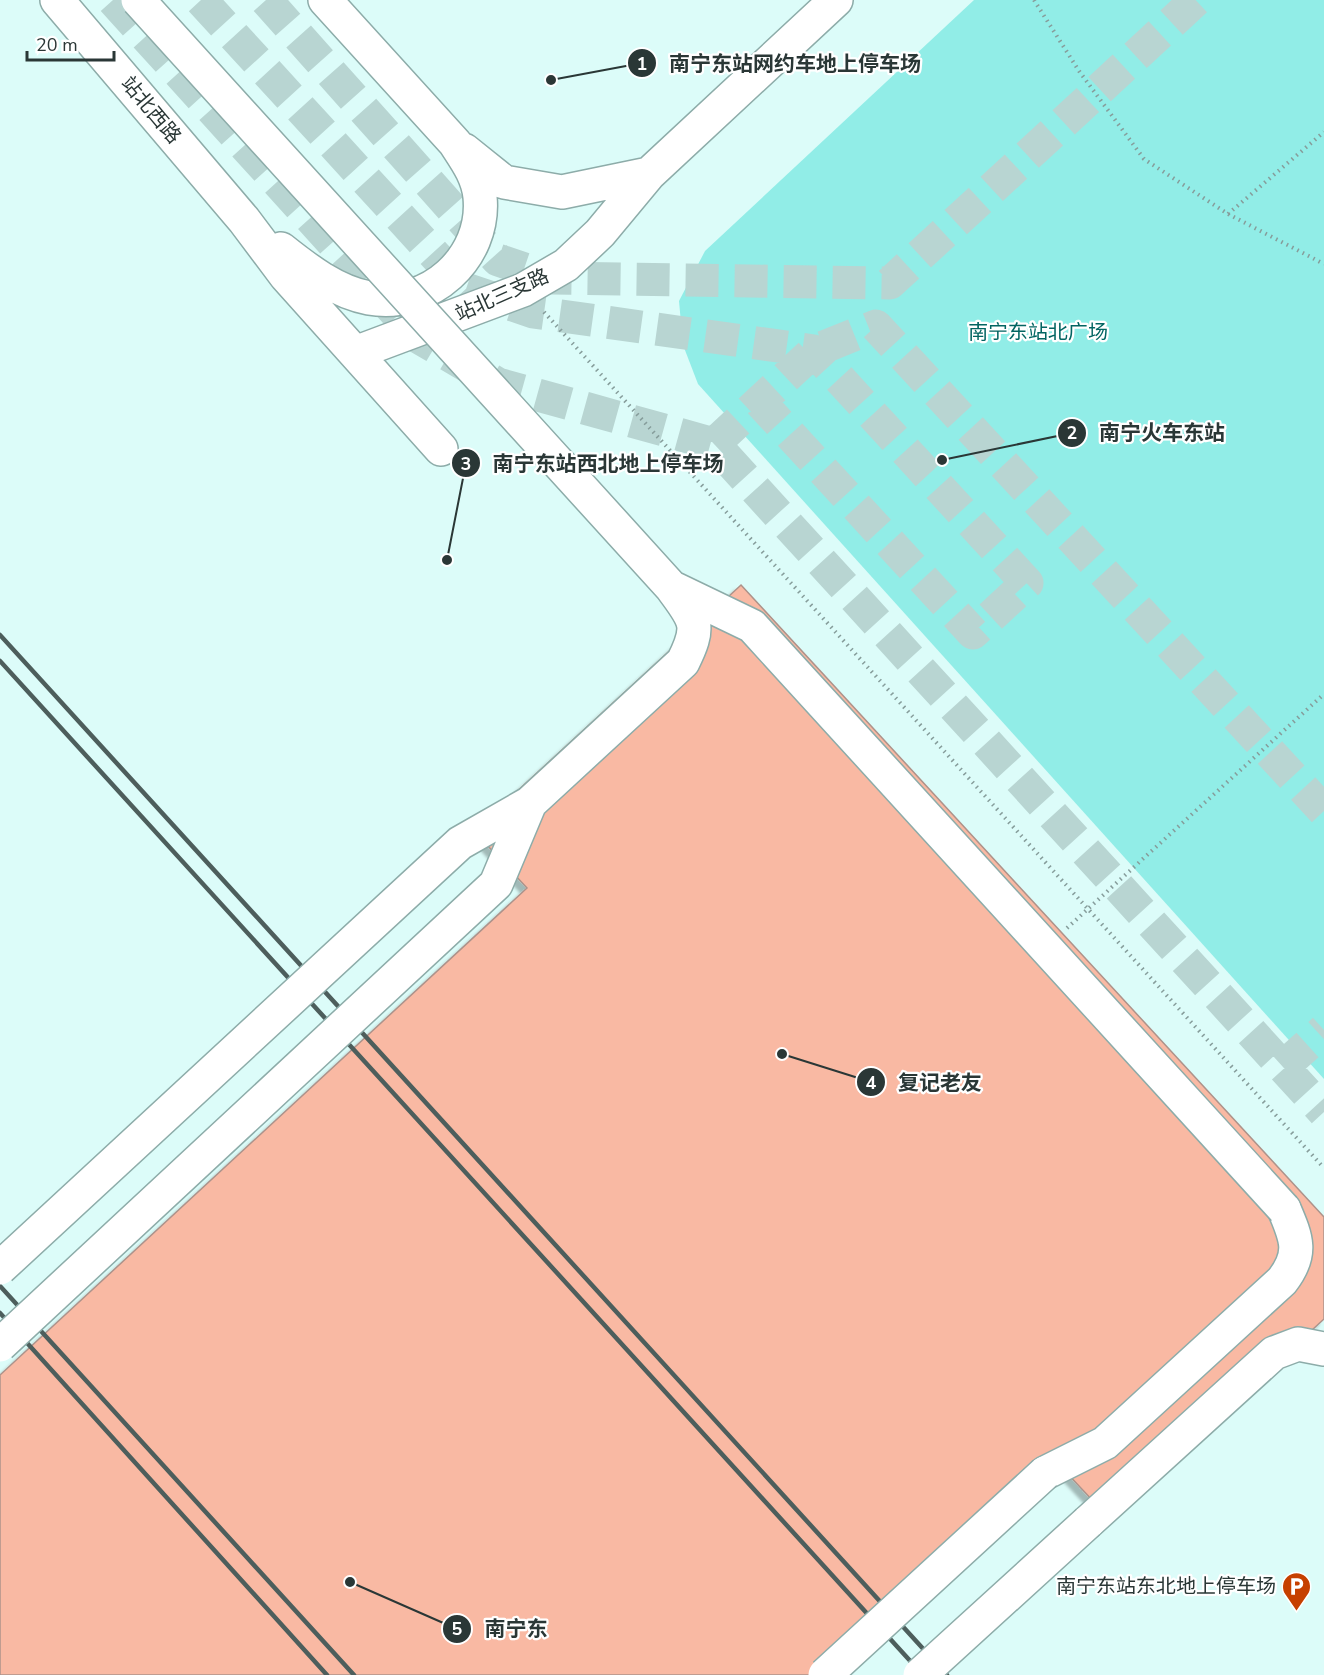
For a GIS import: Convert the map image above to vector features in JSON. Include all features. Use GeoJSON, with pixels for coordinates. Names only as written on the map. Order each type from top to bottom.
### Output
{"type":"FeatureCollection","features":[{"type":"Feature","properties":{"kind":"street","name":"站北西路"},"geometry":{"type":"LineString","coordinates":[[57,0],[244,220]]}},
{"type":"Feature","properties":{"kind":"street"},"geometry":{"type":"LineString","coordinates":[[0,1268],[460,843],[530,803],[683,662],[695,638],[692,616],[672,588],[138,0]]}},
{"type":"Feature","properties":{"kind":"street"},"geometry":{"type":"LineString","coordinates":[[244,220],[311,272],[368,298],[397,299],[425,292],[450,276],[468,253],[478,225],[480,196],[472,168],[455,143],[325,0]]}},
{"type":"Feature","properties":{"kind":"street","name":"站北三支路"},"geometry":{"type":"LineString","coordinates":[[355,353],[523,290],[566,265],[600,233],[649,174],[836,0]]}},
{"type":"Feature","properties":{"kind":"street"},"geometry":{"type":"LineString","coordinates":[[455,143],[504,182],[562,192],[649,174]]}},
{"type":"Feature","properties":{"kind":"street"},"geometry":{"type":"LineString","coordinates":[[244,220],[286,276],[441,448]]}},
{"type":"Feature","properties":{"kind":"street"},"geometry":{"type":"LineString","coordinates":[[672,588],[752,626],[1284,1209],[1296,1236],[1294,1265],[1282,1281],[1105,1443],[1045,1473],[825,1675]]}},
{"type":"Feature","properties":{"kind":"street"},"geometry":{"type":"LineString","coordinates":[[0,1345],[496,884],[530,803]]}},
{"type":"Feature","properties":{"kind":"street"},"geometry":{"type":"LineString","coordinates":[[920,1675],[1274,1353],[1298,1344],[1324,1348]]}},
{"type":"Feature","properties":{"kind":"path"},"geometry":{"type":"LineString","coordinates":[[1034,0],[1079,71],[1144,159],[1228,214],[1324,264]]}},
{"type":"Feature","properties":{"kind":"path"},"geometry":{"type":"LineString","coordinates":[[1228,214],[1324,132]]}},
{"type":"Feature","properties":{"kind":"path"},"geometry":{"type":"LineString","coordinates":[[523,290],[1324,1168]]}},
{"type":"Feature","properties":{"kind":"path"},"geometry":{"type":"LineString","coordinates":[[1062,933],[1324,694]]}},
{"type":"Feature","properties":{"kind":"green space","name":"南宁东站北广场"},"geometry":{"type":"Polygon","coordinates":[[[974,0],[1324,0],[1324,1079],[698,384],[683,345],[679,301],[705,251],[974,0]]]}},
{"type":"Feature","properties":{"kind":"building"},"geometry":{"type":"Polygon","coordinates":[[[741,585],[1324,1217],[1324,1319],[1108,1517],[1051,1456],[813,1675],[0,1675],[0,1375],[527,888],[474,831],[741,585]]]}},
{"type":"Feature","properties":{"kind":"tunnel"},"geometry":{"type":"LineString","coordinates":[[113,0],[418,337],[498,384],[714,444],[1324,1112]]}},
{"type":"Feature","properties":{"kind":"tunnel"},"geometry":{"type":"LineString","coordinates":[[201,0],[466,289],[533,312],[814,351],[1027,583],[973,633],[760,402]]}},
{"type":"Feature","properties":{"kind":"tunnel"},"geometry":{"type":"LineString","coordinates":[[266,0],[498,260],[551,278],[890,283],[1196,0]]}},
{"type":"Feature","properties":{"kind":"tunnel"},"geometry":{"type":"LineString","coordinates":[[714,444],[814,351],[876,326],[1324,811]]}},
{"type":"Feature","properties":{"kind":"tunnel"},"geometry":{"type":"LineString","coordinates":[[1283,1067],[1324,1030]]}},
{"type":"Feature","properties":{"kind":"railway"},"geometry":{"type":"LineString","coordinates":[[0,635],[947,1675]]}},
{"type":"Feature","properties":{"kind":"railway"},"geometry":{"type":"LineString","coordinates":[[0,661],[923,1675]]}},
{"type":"Feature","properties":{"kind":"railway"},"geometry":{"type":"LineString","coordinates":[[0,1286],[354,1675]]}},
{"type":"Feature","properties":{"kind":"railway"},"geometry":{"type":"LineString","coordinates":[[0,1313],[327,1675]]}},
{"type":"Feature","properties":{"kind":"place","name":"南宁东站网约车地上停车场"},"geometry":{"type":"Point","coordinates":[551,80]}},
{"type":"Feature","properties":{"kind":"place","name":"南宁火车东站"},"geometry":{"type":"Point","coordinates":[942,460]}},
{"type":"Feature","properties":{"kind":"place","name":"南宁东站西北地上停车场"},"geometry":{"type":"Point","coordinates":[447,560]}},
{"type":"Feature","properties":{"kind":"place","name":"复记老友"},"geometry":{"type":"Point","coordinates":[782,1054]}},
{"type":"Feature","properties":{"kind":"place","name":"南宁东"},"geometry":{"type":"Point","coordinates":[350,1582]}},
{"type":"Feature","properties":{"kind":"place","name":"南宁东站东北地上停车场"},"geometry":{"type":"Point","coordinates":[1297,1612]}}]}
